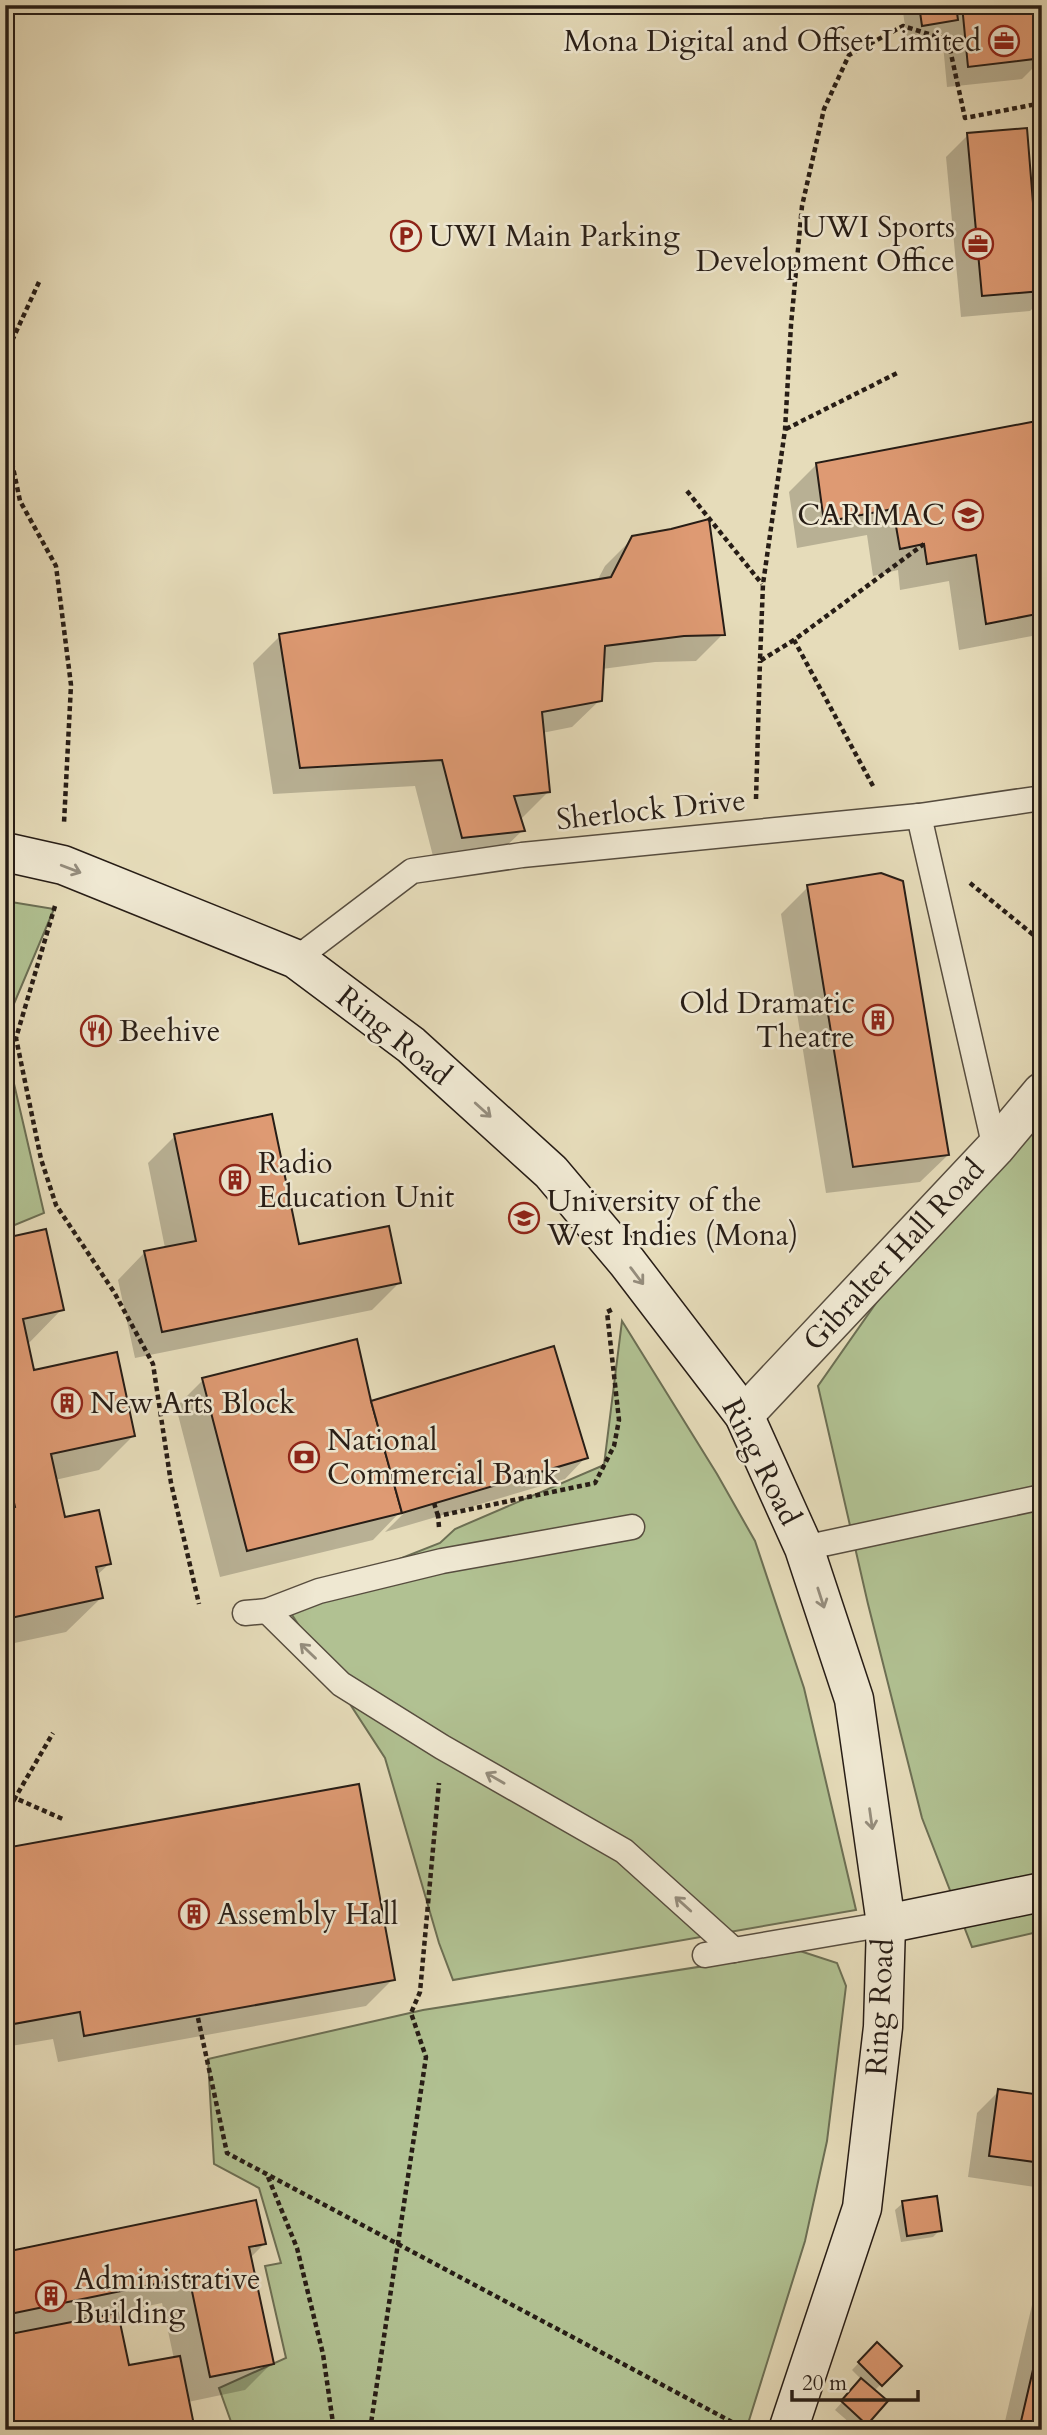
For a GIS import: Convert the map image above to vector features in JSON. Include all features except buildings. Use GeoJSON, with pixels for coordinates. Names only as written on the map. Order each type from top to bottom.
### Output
{"type":"FeatureCollection","features":[{"type":"Feature","properties":{"kind":"street","name":"Ring Road"},"geometry":{"type":"LineString","coordinates":[[5,852],[63,865],[296,960],[411,1045],[551,1172],[627,1262],[744,1415],[804,1548],[854,1699],[886,1924],[883,2027],[862,2208],[788,2430]]}},
{"type":"Feature","properties":{"kind":"street","name":"Gibralter Hall Road"},"geometry":{"type":"LineString","coordinates":[[744,1415],[995,1148],[1042,1092]]}},
{"type":"Feature","properties":{"kind":"street"},"geometry":{"type":"LineString","coordinates":[[886,1924],[1042,1892]]}},
{"type":"Feature","properties":{"kind":"lane","name":"Sherlock Drive"},"geometry":{"type":"LineString","coordinates":[[296,960],[412,871],[523,855],[908,817],[1042,798]]}},
{"type":"Feature","properties":{"kind":"lane"},"geometry":{"type":"LineString","coordinates":[[908,817],[935,885],[995,1148]]}},
{"type":"Feature","properties":{"kind":"lane"},"geometry":{"type":"LineString","coordinates":[[804,1548],[1042,1497]]}},
{"type":"Feature","properties":{"kind":"lane"},"geometry":{"type":"LineString","coordinates":[[632,1527],[442,1562],[319,1591],[256,1612],[341,1684],[442,1747],[624,1851],[734,1950]]}},
{"type":"Feature","properties":{"kind":"lane"},"geometry":{"type":"LineString","coordinates":[[705,1955],[886,1924]]}},
{"type":"Feature","properties":{"kind":"path"},"geometry":{"type":"LineString","coordinates":[[756,832],[763,584],[785,430],[802,206],[824,109],[849,55],[902,26],[948,40],[965,118],[1042,103]]}},
{"type":"Feature","properties":{"kind":"path"},"geometry":{"type":"LineString","coordinates":[[5,356],[39,282]]}},
{"type":"Feature","properties":{"kind":"path"},"geometry":{"type":"LineString","coordinates":[[785,430],[899,372]]}},
{"type":"Feature","properties":{"kind":"path"},"geometry":{"type":"LineString","coordinates":[[5,429],[20,501],[56,566],[71,685],[64,831]]}},
{"type":"Feature","properties":{"kind":"path"},"geometry":{"type":"LineString","coordinates":[[687,491],[763,584]]}},
{"type":"Feature","properties":{"kind":"path"},"geometry":{"type":"LineString","coordinates":[[760,661],[794,640],[924,544]]}},
{"type":"Feature","properties":{"kind":"path"},"geometry":{"type":"LineString","coordinates":[[794,640],[884,806],[908,817]]}},
{"type":"Feature","properties":{"kind":"path"},"geometry":{"type":"LineString","coordinates":[[935,885],[959,874],[1042,942]]}},
{"type":"Feature","properties":{"kind":"path"},"geometry":{"type":"LineString","coordinates":[[58,899],[16,1038],[41,1159],[56,1205],[114,1292],[153,1364],[171,1483],[199,1604]]}},
{"type":"Feature","properties":{"kind":"path"},"geometry":{"type":"LineString","coordinates":[[438,1516],[595,1483],[614,1446],[619,1420],[607,1312],[620,1305]]}},
{"type":"Feature","properties":{"kind":"path"},"geometry":{"type":"LineString","coordinates":[[434,1503],[439,1529]]}},
{"type":"Feature","properties":{"kind":"path"},"geometry":{"type":"LineString","coordinates":[[5,1817],[53,1733]]}},
{"type":"Feature","properties":{"kind":"path"},"geometry":{"type":"LineString","coordinates":[[370,2430],[426,2057],[411,2013],[421,1992],[442,1747]]}},
{"type":"Feature","properties":{"kind":"path"},"geometry":{"type":"LineString","coordinates":[[5,1794],[65,1820]]}},
{"type":"Feature","properties":{"kind":"path"},"geometry":{"type":"LineString","coordinates":[[198,2018],[227,2153],[747,2430]]}},
{"type":"Feature","properties":{"kind":"path"},"geometry":{"type":"LineString","coordinates":[[268,2176],[297,2248],[323,2354],[334,2430]]}},
{"type":"Feature","properties":{"kind":"path"},"geometry":{"type":"LineString","coordinates":[[733,2430],[738,2425]]}},
{"type":"Feature","properties":{"kind":"green space"},"geometry":{"type":"Polygon","coordinates":[[[5,901],[54,909],[5,1025],[5,901]]]}},
{"type":"Feature","properties":{"kind":"green space"},"geometry":{"type":"Polygon","coordinates":[[[5,1045],[44,1213],[5,1229],[5,1045]]]}},
{"type":"Feature","properties":{"kind":"green space"},"geometry":{"type":"Polygon","coordinates":[[[1042,1066],[1042,1931],[972,1947],[922,1818],[868,1604],[818,1386],[1042,1066]]]}},
{"type":"Feature","properties":{"kind":"green space"},"geometry":{"type":"Polygon","coordinates":[[[622,1321],[717,1474],[755,1541],[804,1688],[856,1910],[453,1980],[439,1943],[385,1758],[285,1604],[440,1543],[455,1529],[604,1465],[622,1321]]]}},
{"type":"Feature","properties":{"kind":"green space"},"geometry":{"type":"Polygon","coordinates":[[[800,1951],[837,1963],[846,1986],[827,2141],[805,2241],[746,2430],[234,2430],[219,2388],[286,2358],[265,2266],[281,2263],[259,2188],[214,2164],[208,2059],[423,2010],[800,1951]]]}},
{"type":"Feature","properties":{"kind":"place","name":"Mona Digital and Offset Limited"},"geometry":{"type":"Point","coordinates":[1004,41]}},
{"type":"Feature","properties":{"kind":"place","name":"UWI Main Parking"},"geometry":{"type":"Point","coordinates":[406,236]}},
{"type":"Feature","properties":{"kind":"place","name":"UWI Sports Development Office"},"geometry":{"type":"Point","coordinates":[978,244]}},
{"type":"Feature","properties":{"kind":"place","name":"CARIMAC"},"geometry":{"type":"Point","coordinates":[968,515]}},
{"type":"Feature","properties":{"kind":"place","name":"Old Dramatic Theatre"},"geometry":{"type":"Point","coordinates":[878,1020]}},
{"type":"Feature","properties":{"kind":"place","name":"Beehive"},"geometry":{"type":"Point","coordinates":[96,1031]}},
{"type":"Feature","properties":{"kind":"place","name":"Radio Education Unit"},"geometry":{"type":"Point","coordinates":[235,1180]}},
{"type":"Feature","properties":{"kind":"place","name":"University of the West Indies (Mona)"},"geometry":{"type":"Point","coordinates":[524,1218]}},
{"type":"Feature","properties":{"kind":"place","name":"New Arts Block"},"geometry":{"type":"Point","coordinates":[67,1403]}},
{"type":"Feature","properties":{"kind":"place","name":"National Commercial Bank"},"geometry":{"type":"Point","coordinates":[304,1457]}},
{"type":"Feature","properties":{"kind":"place","name":"Assembly Hall"},"geometry":{"type":"Point","coordinates":[194,1914]}},
{"type":"Feature","properties":{"kind":"place","name":"Administrative Building"},"geometry":{"type":"Point","coordinates":[51,2296]}}]}
